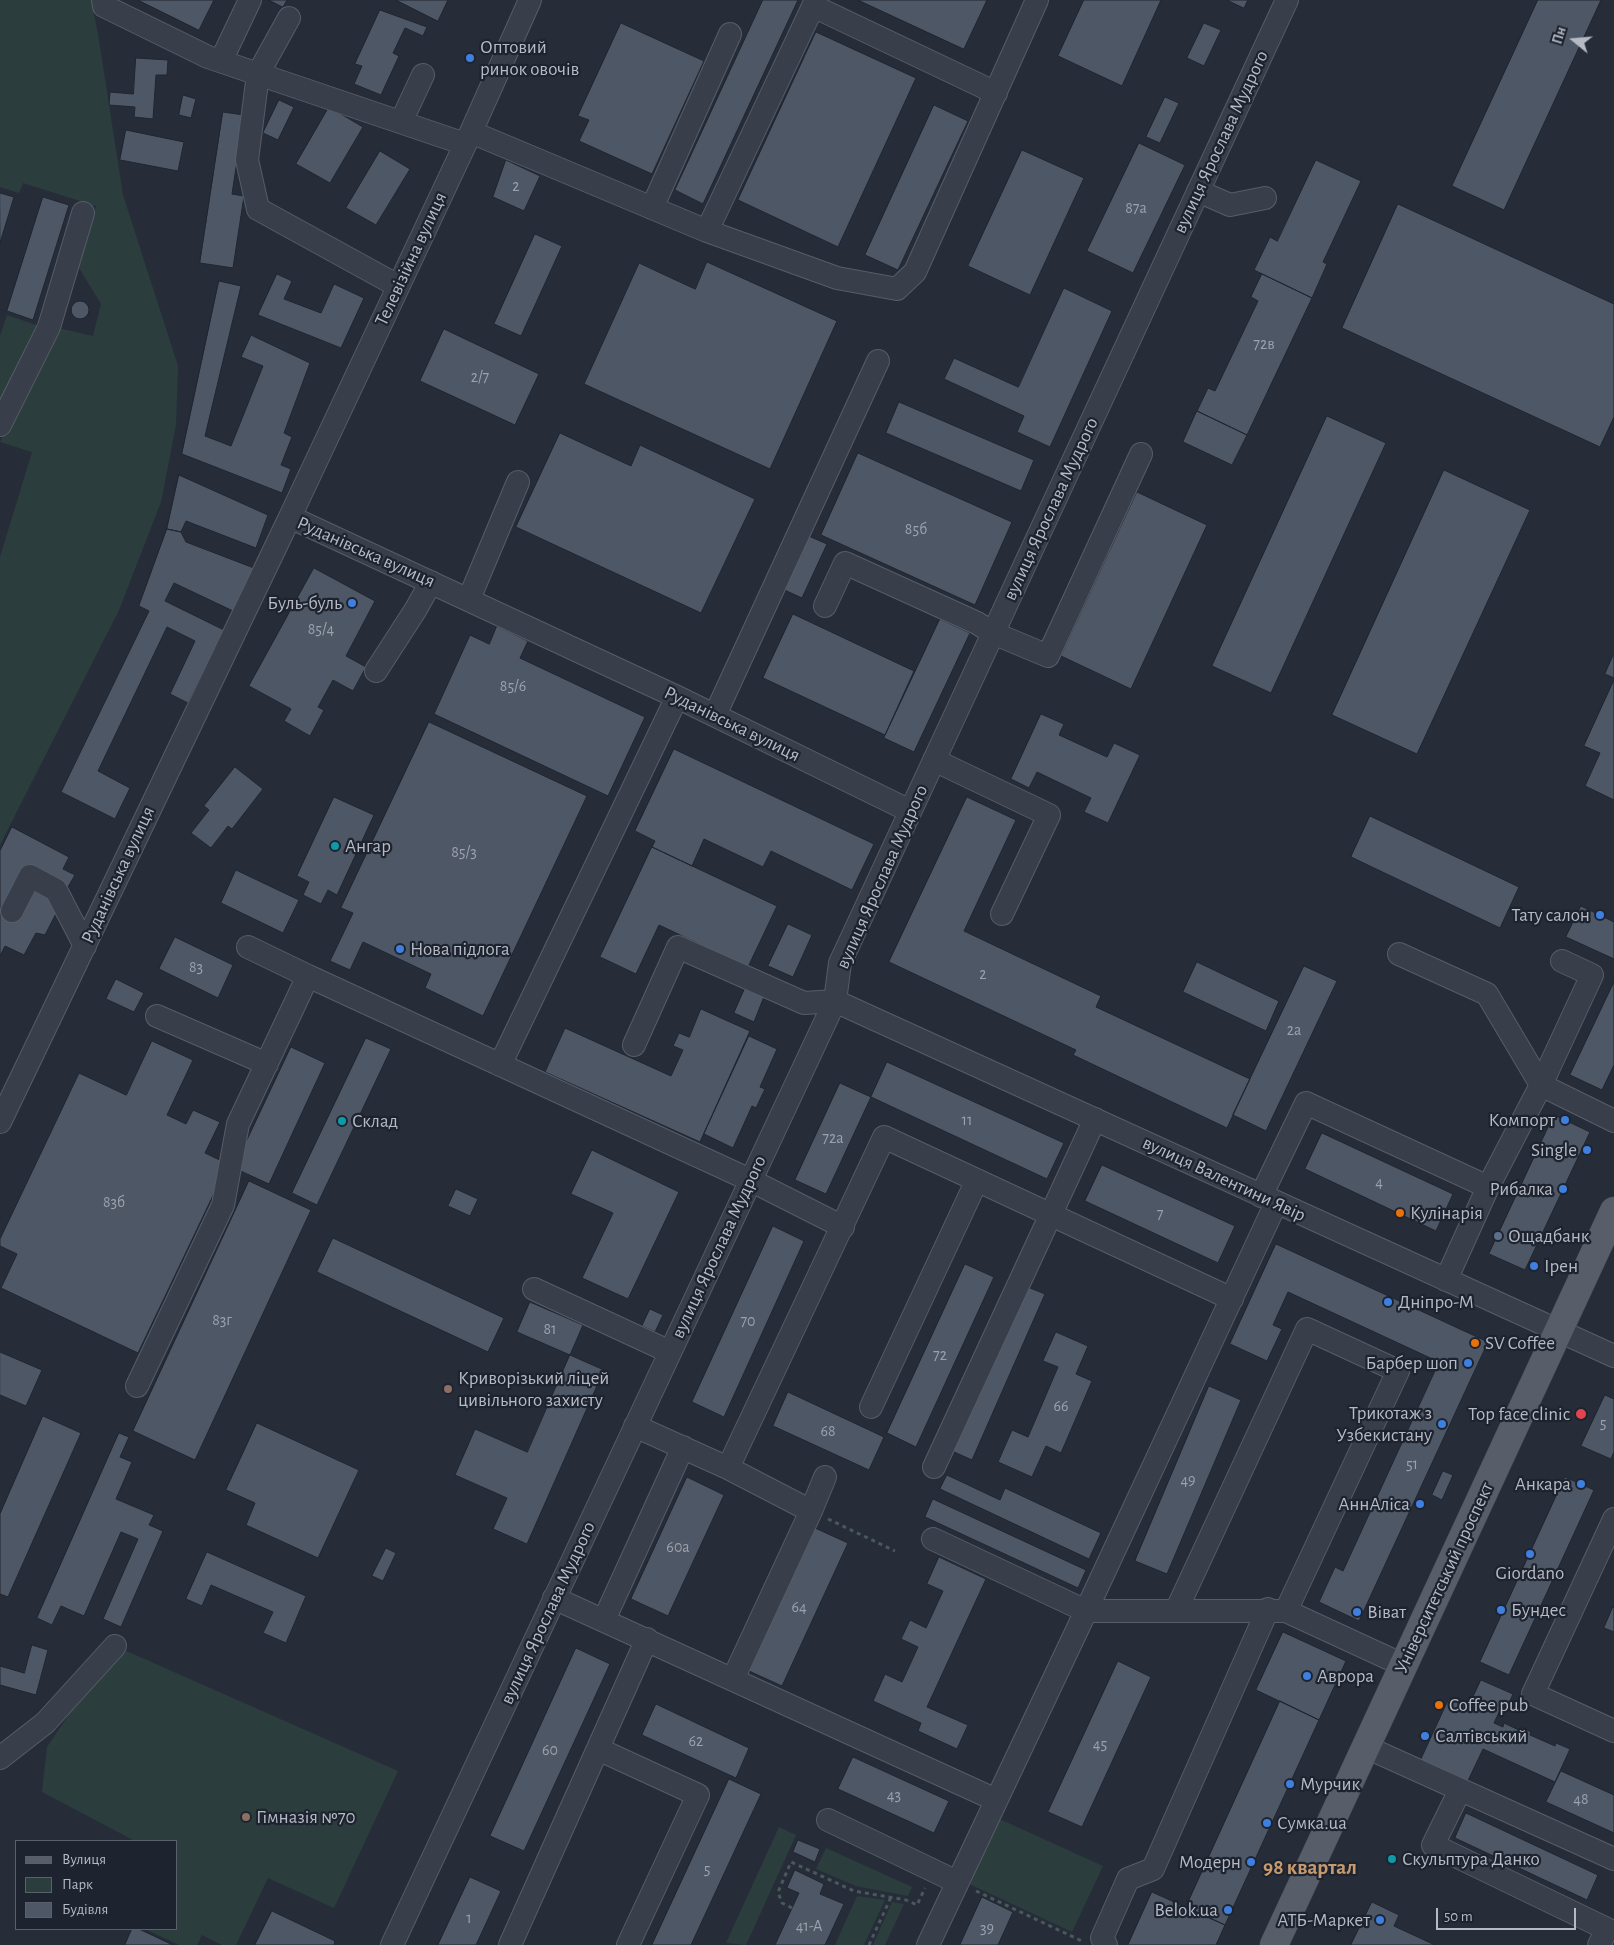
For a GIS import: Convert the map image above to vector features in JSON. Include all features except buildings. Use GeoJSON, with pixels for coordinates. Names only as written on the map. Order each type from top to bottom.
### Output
{"type":"FeatureCollection","features":[{"type":"Feature","properties":{"kind":"main road","name":"Університетський проспект"},"geometry":{"type":"LineString","coordinates":[[1274,1945],[1614,1211]]}},
{"type":"Feature","properties":{"kind":"street"},"geometry":{"type":"LineString","coordinates":[[103,0],[104,6],[208,57],[401,122],[468,138],[707,231],[837,278],[896,289],[915,272],[1038,0]]}},
{"type":"Feature","properties":{"kind":"street"},"geometry":{"type":"LineString","coordinates":[[221,61],[250,0]]}},
{"type":"Feature","properties":{"kind":"street","name":"Телевізійна вулиця"},"geometry":{"type":"LineString","coordinates":[[290,517],[468,138],[530,0]]}},
{"type":"Feature","properties":{"kind":"street","name":"вулиця Ярослава Мудрого"},"geometry":{"type":"LineString","coordinates":[[392,1945],[834,1001],[840,963],[1287,0]]}},
{"type":"Feature","properties":{"kind":"street"},"geometry":{"type":"LineString","coordinates":[[707,231],[814,3],[996,92]]}},
{"type":"Feature","properties":{"kind":"street"},"geometry":{"type":"LineString","coordinates":[[289,18],[258,74],[247,160],[258,209],[398,286]]}},
{"type":"Feature","properties":{"kind":"street"},"geometry":{"type":"LineString","coordinates":[[652,208],[730,34]]}},
{"type":"Feature","properties":{"kind":"street"},"geometry":{"type":"LineString","coordinates":[[401,122],[423,75]]}},
{"type":"Feature","properties":{"kind":"street"},"geometry":{"type":"LineString","coordinates":[[1198,191],[1230,205],[1266,198]]}},
{"type":"Feature","properties":{"kind":"street"},"geometry":{"type":"LineString","coordinates":[[0,425],[48,327],[83,213]]}},
{"type":"Feature","properties":{"kind":"street"},"geometry":{"type":"LineString","coordinates":[[715,715],[878,361]]}},
{"type":"Feature","properties":{"kind":"street"},"geometry":{"type":"LineString","coordinates":[[825,606],[845,563],[977,623],[993,633],[1048,656],[1141,454]]}},
{"type":"Feature","properties":{"kind":"street"},"geometry":{"type":"LineString","coordinates":[[468,600],[518,482]]}},
{"type":"Feature","properties":{"kind":"street","name":"Руданівська вулиця"},"geometry":{"type":"LineString","coordinates":[[0,1122],[290,517],[676,696],[910,811]]}},
{"type":"Feature","properties":{"kind":"street"},"geometry":{"type":"LineString","coordinates":[[376,672],[431,582]]}},
{"type":"Feature","properties":{"kind":"street"},"geometry":{"type":"LineString","coordinates":[[500,1064],[676,696]]}},
{"type":"Feature","properties":{"kind":"street"},"geometry":{"type":"LineString","coordinates":[[934,760],[1049,815],[1002,914]]}},
{"type":"Feature","properties":{"kind":"street"},"geometry":{"type":"LineString","coordinates":[[12,911],[30,876],[56,890],[85,946]]}},
{"type":"Feature","properties":{"kind":"street"},"geometry":{"type":"LineString","coordinates":[[248,947],[750,1180],[843,1227]]}},
{"type":"Feature","properties":{"kind":"street"},"geometry":{"type":"LineString","coordinates":[[634,1045],[678,947],[804,1003],[834,1001]]}},
{"type":"Feature","properties":{"kind":"street"},"geometry":{"type":"LineString","coordinates":[[1399,954],[1487,994],[1540,1084],[1614,1121]]}},
{"type":"Feature","properties":{"kind":"street"},"geometry":{"type":"LineString","coordinates":[[1446,1280],[1488,1187],[1592,975],[1562,961]]}},
{"type":"Feature","properties":{"kind":"street"},"geometry":{"type":"LineString","coordinates":[[137,1386],[223,1205],[238,1124],[308,976]]}},
{"type":"Feature","properties":{"kind":"street","name":"вулиця Валентини Явір"},"geometry":{"type":"LineString","coordinates":[[834,1001],[1614,1356]]}},
{"type":"Feature","properties":{"kind":"street"},"geometry":{"type":"LineString","coordinates":[[157,1016],[267,1064]]}},
{"type":"Feature","properties":{"kind":"street"},"geometry":{"type":"LineString","coordinates":[[928,1945],[1232,1298],[1306,1103],[1488,1187]]}},
{"type":"Feature","properties":{"kind":"street"},"geometry":{"type":"LineString","coordinates":[[934,1467],[1095,1119]]}},
{"type":"Feature","properties":{"kind":"street"},"geometry":{"type":"LineString","coordinates":[[728,1468],[884,1137],[1232,1298]]}},
{"type":"Feature","properties":{"kind":"street"},"geometry":{"type":"LineString","coordinates":[[871,1407],[977,1180]]}},
{"type":"Feature","properties":{"kind":"street"},"geometry":{"type":"LineString","coordinates":[[534,1289],[670,1352]]}},
{"type":"Feature","properties":{"kind":"street"},"geometry":{"type":"LineString","coordinates":[[1106,1945],[1102,1938],[1128,1879],[1153,1869],[1277,1610],[1398,1371],[1307,1329],[1176,1611]]}},
{"type":"Feature","properties":{"kind":"street"},"geometry":{"type":"LineString","coordinates":[[635,1426],[728,1468],[811,1511]]}},
{"type":"Feature","properties":{"kind":"street"},"geometry":{"type":"LineString","coordinates":[[604,1620],[683,1447]]}},
{"type":"Feature","properties":{"kind":"street"},"geometry":{"type":"LineString","coordinates":[[733,1679],[825,1477]]}},
{"type":"Feature","properties":{"kind":"street"},"geometry":{"type":"LineString","coordinates":[[1614,1519],[1533,1694],[1614,1731]]}},
{"type":"Feature","properties":{"kind":"street"},"geometry":{"type":"LineString","coordinates":[[933,1539],[1086,1611],[1277,1610],[1403,1665]]}},
{"type":"Feature","properties":{"kind":"street"},"geometry":{"type":"LineString","coordinates":[[554,1598],[648,1639],[996,1800]]}},
{"type":"Feature","properties":{"kind":"street"},"geometry":{"type":"LineString","coordinates":[[510,1945],[648,1639]]}},
{"type":"Feature","properties":{"kind":"street"},"geometry":{"type":"LineString","coordinates":[[0,1758],[45,1724],[115,1646]]}},
{"type":"Feature","properties":{"kind":"street"},"geometry":{"type":"LineString","coordinates":[[1366,1747],[1614,1859]]}},
{"type":"Feature","properties":{"kind":"street"},"geometry":{"type":"LineString","coordinates":[[598,1749],[698,1795],[628,1945]]}},
{"type":"Feature","properties":{"kind":"street"},"geometry":{"type":"LineString","coordinates":[[1460,1790],[1433,1845],[1607,1929],[1599,1945]]}},
{"type":"Feature","properties":{"kind":"street"},"geometry":{"type":"LineString","coordinates":[[828,1820],[957,1882]]}},
{"type":"Feature","properties":{"kind":"path"},"geometry":{"type":"LineString","coordinates":[[811,1511],[895,1550]]}},
{"type":"Feature","properties":{"kind":"path"},"geometry":{"type":"LineString","coordinates":[[792,1908],[782,1903],[778,1892],[791,1862],[854,1891],[906,1900],[917,1905],[933,1870]]}},
{"type":"Feature","properties":{"kind":"path"},"geometry":{"type":"LineString","coordinates":[[957,1882],[1091,1945]]}},
{"type":"Feature","properties":{"kind":"path"},"geometry":{"type":"LineString","coordinates":[[869,1945],[891,1897]]}},
{"type":"Feature","properties":{"kind":"green space"},"geometry":{"type":"Polygon","coordinates":[[[0,0],[91,0],[123,195],[178,366],[176,425],[161,502],[119,610],[0,845],[0,557],[32,452],[0,442],[58,328],[93,336],[101,304],[78,266],[96,206],[23,183],[19,193],[0,187],[0,0]]]}},
{"type":"Feature","properties":{"kind":"green space"},"geometry":{"type":"Polygon","coordinates":[[[7,315],[39,326],[0,407],[0,336],[7,315]]]}},
{"type":"Feature","properties":{"kind":"green space","name":"Гімназія №70"},"geometry":{"type":"Polygon","coordinates":[[[115,1646],[398,1771],[334,1908],[268,1878],[236,1945],[222,1945],[202,1935],[197,1945],[179,1945],[147,1930],[178,1930],[178,1840],[133,1840],[42,1792],[47,1747],[115,1646]]]}},
{"type":"Feature","properties":{"kind":"green space"},"geometry":{"type":"Polygon","coordinates":[[[995,1817],[1103,1866],[1072,1932],[965,1882],[995,1817]]]}},
{"type":"Feature","properties":{"kind":"green space"},"geometry":{"type":"Polygon","coordinates":[[[779,1827],[796,1835],[746,1945],[726,1943],[779,1827]]]}},
{"type":"Feature","properties":{"kind":"green space"},"geometry":{"type":"Polygon","coordinates":[[[826,1848],[912,1887],[908,1896],[856,1886],[816,1869],[826,1848]]]}},
{"type":"Feature","properties":{"kind":"green space"},"geometry":{"type":"Polygon","coordinates":[[[857,1896],[885,1900],[864,1945],[835,1945],[857,1896]]]}},
{"type":"Feature","properties":{"kind":"green space"},"geometry":{"type":"Polygon","coordinates":[[[892,1902],[904,1904],[885,1945],[873,1945],[892,1902]]]}},
{"type":"Feature","properties":{"kind":"place","name":"Оптовий ринок овочів"},"geometry":{"type":"Point","coordinates":[470,58]}},
{"type":"Feature","properties":{"kind":"place","name":"Буль-буль"},"geometry":{"type":"Point","coordinates":[352,603]}},
{"type":"Feature","properties":{"kind":"place","name":"Ангар"},"geometry":{"type":"Point","coordinates":[335,846]}},
{"type":"Feature","properties":{"kind":"place","name":"Тату салон"},"geometry":{"type":"Point","coordinates":[1600,915]}},
{"type":"Feature","properties":{"kind":"place","name":"Нова підлога"},"geometry":{"type":"Point","coordinates":[400,949]}},
{"type":"Feature","properties":{"kind":"place","name":"Компорт"},"geometry":{"type":"Point","coordinates":[1565,1120]}},
{"type":"Feature","properties":{"kind":"place","name":"Склад"},"geometry":{"type":"Point","coordinates":[342,1121]}},
{"type":"Feature","properties":{"kind":"place","name":"Single"},"geometry":{"type":"Point","coordinates":[1587,1150]}},
{"type":"Feature","properties":{"kind":"place","name":"Рибалка"},"geometry":{"type":"Point","coordinates":[1563,1189]}},
{"type":"Feature","properties":{"kind":"place","name":"Кулінарія"},"geometry":{"type":"Point","coordinates":[1400,1213]}},
{"type":"Feature","properties":{"kind":"place","name":"Ощадбанк"},"geometry":{"type":"Point","coordinates":[1498,1236]}},
{"type":"Feature","properties":{"kind":"place","name":"Ірен"},"geometry":{"type":"Point","coordinates":[1534,1266]}},
{"type":"Feature","properties":{"kind":"place","name":"Дніпро-М"},"geometry":{"type":"Point","coordinates":[1388,1302]}},
{"type":"Feature","properties":{"kind":"place","name":"SV Coffee"},"geometry":{"type":"Point","coordinates":[1475,1343]}},
{"type":"Feature","properties":{"kind":"place","name":"Барбер шоп"},"geometry":{"type":"Point","coordinates":[1468,1363]}},
{"type":"Feature","properties":{"kind":"place","name":"Криворізький ліцей цивільного захисту"},"geometry":{"type":"Point","coordinates":[448,1389]}},
{"type":"Feature","properties":{"kind":"place","name":"Top face clinic"},"geometry":{"type":"Point","coordinates":[1581,1414]}},
{"type":"Feature","properties":{"kind":"place","name":"Трикотаж з Узбекистану"},"geometry":{"type":"Point","coordinates":[1442,1424]}},
{"type":"Feature","properties":{"kind":"place","name":"Анкара"},"geometry":{"type":"Point","coordinates":[1581,1484]}},
{"type":"Feature","properties":{"kind":"place","name":"АннАліса"},"geometry":{"type":"Point","coordinates":[1420,1504]}},
{"type":"Feature","properties":{"kind":"place","name":"Giordano"},"geometry":{"type":"Point","coordinates":[1530,1554]}},
{"type":"Feature","properties":{"kind":"place","name":"Бундес"},"geometry":{"type":"Point","coordinates":[1501,1610]}},
{"type":"Feature","properties":{"kind":"place","name":"Віват"},"geometry":{"type":"Point","coordinates":[1357,1612]}},
{"type":"Feature","properties":{"kind":"place","name":"Аврора"},"geometry":{"type":"Point","coordinates":[1307,1676]}},
{"type":"Feature","properties":{"kind":"place","name":"Coffee pub"},"geometry":{"type":"Point","coordinates":[1439,1705]}},
{"type":"Feature","properties":{"kind":"place","name":"Салтівський"},"geometry":{"type":"Point","coordinates":[1425,1736]}},
{"type":"Feature","properties":{"kind":"place","name":"Мурчик"},"geometry":{"type":"Point","coordinates":[1290,1784]}},
{"type":"Feature","properties":{"kind":"place","name":"Гімназія №70"},"geometry":{"type":"Point","coordinates":[246,1817]}},
{"type":"Feature","properties":{"kind":"place","name":"Сумка.ua"},"geometry":{"type":"Point","coordinates":[1267,1823]}},
{"type":"Feature","properties":{"kind":"place","name":"Скульптура Данко"},"geometry":{"type":"Point","coordinates":[1392,1859]}},
{"type":"Feature","properties":{"kind":"place","name":"Модерн"},"geometry":{"type":"Point","coordinates":[1251,1862]}},
{"type":"Feature","properties":{"kind":"place","name":"Belok.ua"},"geometry":{"type":"Point","coordinates":[1228,1910]}},
{"type":"Feature","properties":{"kind":"place","name":"АТБ-Маркет"},"geometry":{"type":"Point","coordinates":[1380,1920]}},
{"type":"Feature","properties":{"kind":"district","name":"98 квартал"},"geometry":{"type":"Point","coordinates":[1310,1868]}}]}
